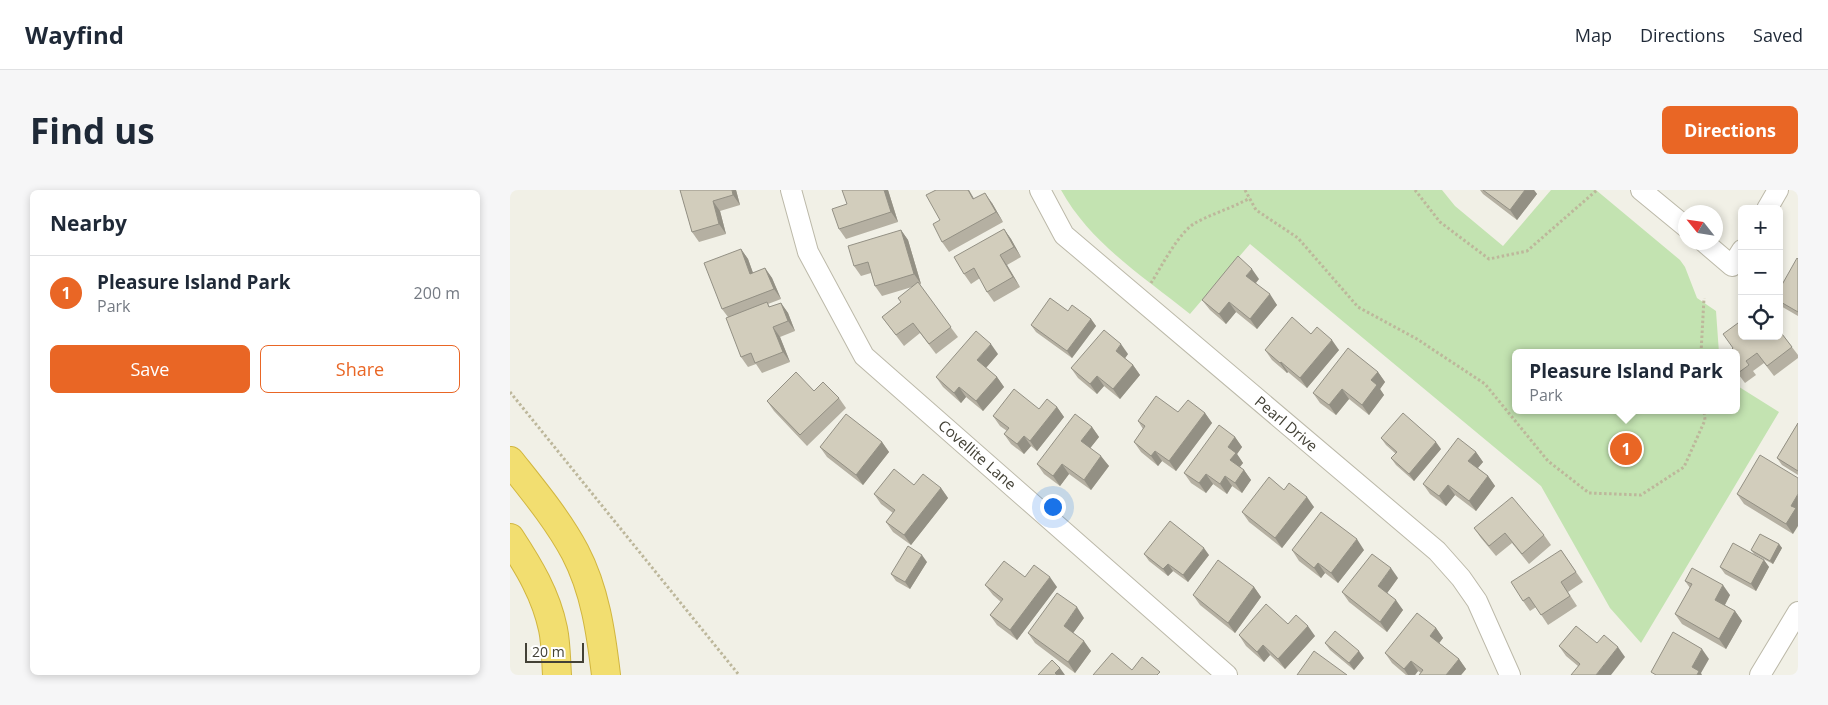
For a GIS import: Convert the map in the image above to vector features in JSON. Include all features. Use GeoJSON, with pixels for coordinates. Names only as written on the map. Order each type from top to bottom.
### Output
{"type":"FeatureCollection","features":[{"type":"Feature","properties":{"kind":"highway"},"geometry":{"type":"LineString","coordinates":[[510,461],[538,496],[575,552],[590,590],[601,629],[606,675]]}},
{"type":"Feature","properties":{"kind":"highway"},"geometry":{"type":"LineString","coordinates":[[510,538],[532,571],[544,598],[554,630],[557,675]]}},
{"type":"Feature","properties":{"kind":"street","name":"Covellite Lane"},"geometry":{"type":"LineString","coordinates":[[791,190],[808,252],[864,356],[1227,675]]}},
{"type":"Feature","properties":{"kind":"street","name":"Pearl Drive"},"geometry":{"type":"LineString","coordinates":[[1040,190],[1064,235],[1437,551],[1461,578],[1477,601],[1510,675]]}},
{"type":"Feature","properties":{"kind":"street"},"geometry":{"type":"LineString","coordinates":[[1641,190],[1678,220]]}},
{"type":"Feature","properties":{"kind":"street"},"geometry":{"type":"LineString","coordinates":[[1769,205],[1778,190]]}},
{"type":"Feature","properties":{"kind":"street"},"geometry":{"type":"LineString","coordinates":[[1713,250],[1732,266],[1738,256]]}},
{"type":"Feature","properties":{"kind":"street"},"geometry":{"type":"LineString","coordinates":[[1760,675],[1798,612]]}},
{"type":"Feature","properties":{"kind":"path"},"geometry":{"type":"LineString","coordinates":[[1245,190],[1256,210],[1298,238],[1358,307],[1417,338],[1485,384],[1548,461],[1589,493],[1641,495],[1684,467],[1705,420],[1704,414]]}},
{"type":"Feature","properties":{"kind":"path"},"geometry":{"type":"LineString","coordinates":[[1415,190],[1440,222],[1489,259],[1527,251],[1597,190]]}},
{"type":"Feature","properties":{"kind":"path"},"geometry":{"type":"LineString","coordinates":[[1149,286],[1175,244],[1195,222],[1225,212],[1250,198]]}},
{"type":"Feature","properties":{"kind":"path"},"geometry":{"type":"LineString","coordinates":[[1700,349],[1704,298]]}},
{"type":"Feature","properties":{"kind":"path"},"geometry":{"type":"LineString","coordinates":[[510,392],[739,675]]}},
{"type":"Feature","properties":{"kind":"green space"},"geometry":{"type":"Polygon","coordinates":[[[1061,190],[1442,190],[1455,206],[1503,246],[1551,190],[1596,190],[1680,260],[1685,267],[1697,298],[1716,311],[1719,349],[1512,349],[1512,414],[1740,414],[1740,388],[1779,412],[1641,643],[1610,608],[1541,486],[1250,244],[1190,314],[1119,258],[1087,227],[1061,190]]]}},
{"type":"Feature","properties":{"kind":"building"},"geometry":{"type":"Polygon","coordinates":[[[680,190],[732,190],[733,195],[713,201],[719,224],[692,232],[680,190]]]}},
{"type":"Feature","properties":{"kind":"building"},"geometry":{"type":"Polygon","coordinates":[[[842,190],[884,190],[891,212],[839,229],[832,209],[847,204],[842,190]]]}},
{"type":"Feature","properties":{"kind":"building"},"geometry":{"type":"Polygon","coordinates":[[[936,190],[968,190],[973,199],[985,193],[996,212],[942,242],[933,224],[940,220],[926,195],[936,190]]]}},
{"type":"Feature","properties":{"kind":"building"},"geometry":{"type":"Polygon","coordinates":[[[1483,190],[1525,190],[1510,210],[1483,190]]]}},
{"type":"Feature","properties":{"kind":"building"},"geometry":{"type":"Polygon","coordinates":[[[1004,229],[1014,247],[1000,255],[1013,277],[987,292],[974,268],[964,274],[954,257],[1004,229]]]}},
{"type":"Feature","properties":{"kind":"building"},"geometry":{"type":"Polygon","coordinates":[[[901,230],[914,274],[875,286],[868,262],[854,266],[848,246],[901,230]]]}},
{"type":"Feature","properties":{"kind":"building"},"geometry":{"type":"Polygon","coordinates":[[[741,249],[750,274],[765,268],[774,289],[722,309],[704,263],[741,249]]]}},
{"type":"Feature","properties":{"kind":"building"},"geometry":{"type":"Polygon","coordinates":[[[1238,256],[1252,269],[1246,276],[1270,294],[1250,319],[1229,302],[1219,314],[1202,300],[1238,256]]]}},
{"type":"Feature","properties":{"kind":"building"},"geometry":{"type":"Polygon","coordinates":[[[1797,258],[1798,312],[1783,303],[1783,283],[1797,258]]]}},
{"type":"Feature","properties":{"kind":"building"},"geometry":{"type":"Polygon","coordinates":[[[918,282],[951,327],[929,344],[913,323],[896,335],[882,317],[901,302],[898,298],[918,282]]]}},
{"type":"Feature","properties":{"kind":"building"},"geometry":{"type":"Polygon","coordinates":[[[1050,298],[1068,311],[1072,305],[1091,319],[1067,351],[1031,325],[1050,298]]]}},
{"type":"Feature","properties":{"kind":"building"},"geometry":{"type":"Polygon","coordinates":[[[767,302],[769,307],[781,303],[788,321],[773,327],[783,352],[755,363],[751,353],[741,357],[726,318],[767,302]]]}},
{"type":"Feature","properties":{"kind":"building"},"geometry":{"type":"Polygon","coordinates":[[[1292,317],[1311,334],[1317,327],[1332,340],[1300,378],[1265,350],[1292,317]]]}},
{"type":"Feature","properties":{"kind":"building"},"geometry":{"type":"Polygon","coordinates":[[[1738,323],[1738,340],[1783,340],[1783,335],[1792,347],[1767,366],[1757,353],[1746,361],[1749,365],[1740,372],[1740,349],[1733,348],[1723,334],[1738,323]]]}},
{"type":"Feature","properties":{"kind":"building"},"geometry":{"type":"Polygon","coordinates":[[[1104,330],[1121,344],[1116,351],[1133,365],[1113,389],[1097,376],[1090,384],[1071,368],[1104,330]]]}},
{"type":"Feature","properties":{"kind":"building"},"geometry":{"type":"Polygon","coordinates":[[[976,331],[991,344],[977,360],[997,377],[976,401],[959,387],[954,393],[936,377],[976,331]]]}},
{"type":"Feature","properties":{"kind":"building"},"geometry":{"type":"Polygon","coordinates":[[[1348,348],[1378,372],[1371,380],[1377,385],[1362,405],[1342,389],[1329,405],[1313,393],[1348,348]]]}},
{"type":"Feature","properties":{"kind":"building"},"geometry":{"type":"Polygon","coordinates":[[[796,372],[814,391],[823,382],[839,398],[800,435],[767,401],[796,372]]]}},
{"type":"Feature","properties":{"kind":"building"},"geometry":{"type":"Polygon","coordinates":[[[1014,389],[1039,409],[1047,399],[1057,407],[1030,441],[1024,436],[1017,444],[1004,434],[1009,428],[993,416],[1014,389]]]}},
{"type":"Feature","properties":{"kind":"building"},"geometry":{"type":"Polygon","coordinates":[[[1156,396],[1178,412],[1188,400],[1205,413],[1169,461],[1155,451],[1151,456],[1134,442],[1145,426],[1138,421],[1156,396]]]}},
{"type":"Feature","properties":{"kind":"building"},"geometry":{"type":"Polygon","coordinates":[[[1403,413],[1436,442],[1409,474],[1391,458],[1397,452],[1381,438],[1403,413]]]}},
{"type":"Feature","properties":{"kind":"building"},"geometry":{"type":"Polygon","coordinates":[[[846,414],[882,442],[856,475],[820,447],[846,414]]]}},
{"type":"Feature","properties":{"kind":"building"},"geometry":{"type":"Polygon","coordinates":[[[1075,414],[1092,427],[1081,441],[1101,456],[1084,480],[1062,464],[1053,476],[1037,464],[1075,414]]]}},
{"type":"Feature","properties":{"kind":"building"},"geometry":{"type":"Polygon","coordinates":[[[1798,423],[1798,471],[1777,458],[1798,423]]]}},
{"type":"Feature","properties":{"kind":"building"},"geometry":{"type":"Polygon","coordinates":[[[1219,425],[1235,437],[1228,447],[1236,453],[1230,460],[1244,470],[1235,483],[1225,476],[1220,484],[1206,474],[1199,483],[1184,473],[1219,425]]]}},
{"type":"Feature","properties":{"kind":"building"},"geometry":{"type":"Polygon","coordinates":[[[1458,438],[1476,452],[1468,461],[1488,476],[1469,501],[1448,485],[1439,496],[1423,484],[1458,438]]]}},
{"type":"Feature","properties":{"kind":"building"},"geometry":{"type":"Polygon","coordinates":[[[1760,455],[1798,478],[1798,494],[1791,506],[1796,508],[1786,524],[1737,494],[1760,455]]]}},
{"type":"Feature","properties":{"kind":"building"},"geometry":{"type":"Polygon","coordinates":[[[894,469],[914,485],[923,474],[941,488],[904,535],[886,522],[895,510],[874,494],[894,469]]]}},
{"type":"Feature","properties":{"kind":"building"},"geometry":{"type":"Polygon","coordinates":[[[1269,477],[1284,490],[1289,483],[1307,497],[1275,538],[1242,512],[1269,477]]]}},
{"type":"Feature","properties":{"kind":"building"},"geometry":{"type":"Polygon","coordinates":[[[1512,497],[1544,535],[1522,554],[1505,533],[1489,546],[1474,528],[1512,497]]]}},
{"type":"Feature","properties":{"kind":"building"},"geometry":{"type":"Polygon","coordinates":[[[1321,512],[1357,539],[1331,573],[1318,563],[1314,568],[1292,550],[1321,512]]]}},
{"type":"Feature","properties":{"kind":"building"},"geometry":{"type":"Polygon","coordinates":[[[1170,521],[1204,548],[1183,575],[1168,564],[1163,569],[1144,554],[1170,521]]]}},
{"type":"Feature","properties":{"kind":"building"},"geometry":{"type":"Polygon","coordinates":[[[1760,534],[1779,544],[1770,561],[1751,550],[1760,534]]]}},
{"type":"Feature","properties":{"kind":"building"},"geometry":{"type":"Polygon","coordinates":[[[1733,543],[1764,560],[1751,584],[1720,567],[1733,543]]]}},
{"type":"Feature","properties":{"kind":"building"},"geometry":{"type":"Polygon","coordinates":[[[908,546],[922,555],[905,582],[891,574],[908,546]]]}},
{"type":"Feature","properties":{"kind":"building"},"geometry":{"type":"Polygon","coordinates":[[[1561,550],[1576,572],[1561,582],[1570,596],[1541,615],[1529,597],[1523,601],[1511,582],[1561,550]]]}},
{"type":"Feature","properties":{"kind":"building"},"geometry":{"type":"Polygon","coordinates":[[[1372,554],[1391,568],[1378,586],[1396,600],[1380,622],[1342,592],[1372,554]]]}},
{"type":"Feature","properties":{"kind":"building"},"geometry":{"type":"Polygon","coordinates":[[[1218,560],[1254,587],[1228,623],[1193,595],[1218,560]]]}},
{"type":"Feature","properties":{"kind":"building"},"geometry":{"type":"Polygon","coordinates":[[[1004,561],[1025,577],[1034,565],[1050,577],[1010,630],[990,615],[1003,599],[985,585],[1004,561]]]}},
{"type":"Feature","properties":{"kind":"building"},"geometry":{"type":"Polygon","coordinates":[[[1692,568],[1723,585],[1715,600],[1735,611],[1719,639],[1675,614],[1692,584],[1685,581],[1692,568]]]}},
{"type":"Feature","properties":{"kind":"building"},"geometry":{"type":"Polygon","coordinates":[[[1057,593],[1077,607],[1064,626],[1084,641],[1068,662],[1028,633],[1057,593]]]}},
{"type":"Feature","properties":{"kind":"building"},"geometry":{"type":"Polygon","coordinates":[[[1266,604],[1288,624],[1296,615],[1308,626],[1278,659],[1263,645],[1257,652],[1239,635],[1266,604]]]}},
{"type":"Feature","properties":{"kind":"building"},"geometry":{"type":"Polygon","coordinates":[[[1417,613],[1436,628],[1430,636],[1459,659],[1446,675],[1419,675],[1423,670],[1411,661],[1404,669],[1385,653],[1417,613]]]}},
{"type":"Feature","properties":{"kind":"building"},"geometry":{"type":"Polygon","coordinates":[[[1576,626],[1597,643],[1604,635],[1618,647],[1596,675],[1571,675],[1580,664],[1559,646],[1576,626]]]}},
{"type":"Feature","properties":{"kind":"building"},"geometry":{"type":"Polygon","coordinates":[[[1335,631],[1359,651],[1349,663],[1325,643],[1335,631]]]}},
{"type":"Feature","properties":{"kind":"building"},"geometry":{"type":"Polygon","coordinates":[[[1673,632],[1702,649],[1692,667],[1699,671],[1697,675],[1656,675],[1651,672],[1673,632]]]}},
{"type":"Feature","properties":{"kind":"building"},"geometry":{"type":"Polygon","coordinates":[[[1314,651],[1347,675],[1297,675],[1314,651]]]}},
{"type":"Feature","properties":{"kind":"building"},"geometry":{"type":"Polygon","coordinates":[[[1112,653],[1132,670],[1142,657],[1160,672],[1157,675],[1093,675],[1112,653]]]}},
{"type":"Feature","properties":{"kind":"building"},"geometry":{"type":"Polygon","coordinates":[[[1052,660],[1060,668],[1055,673],[1057,675],[1038,675],[1052,660]]]}},
{"type":"Feature","properties":{"kind":"place","name":"Pleasure Island Park"},"geometry":{"type":"Point","coordinates":[1626,449]}}]}
